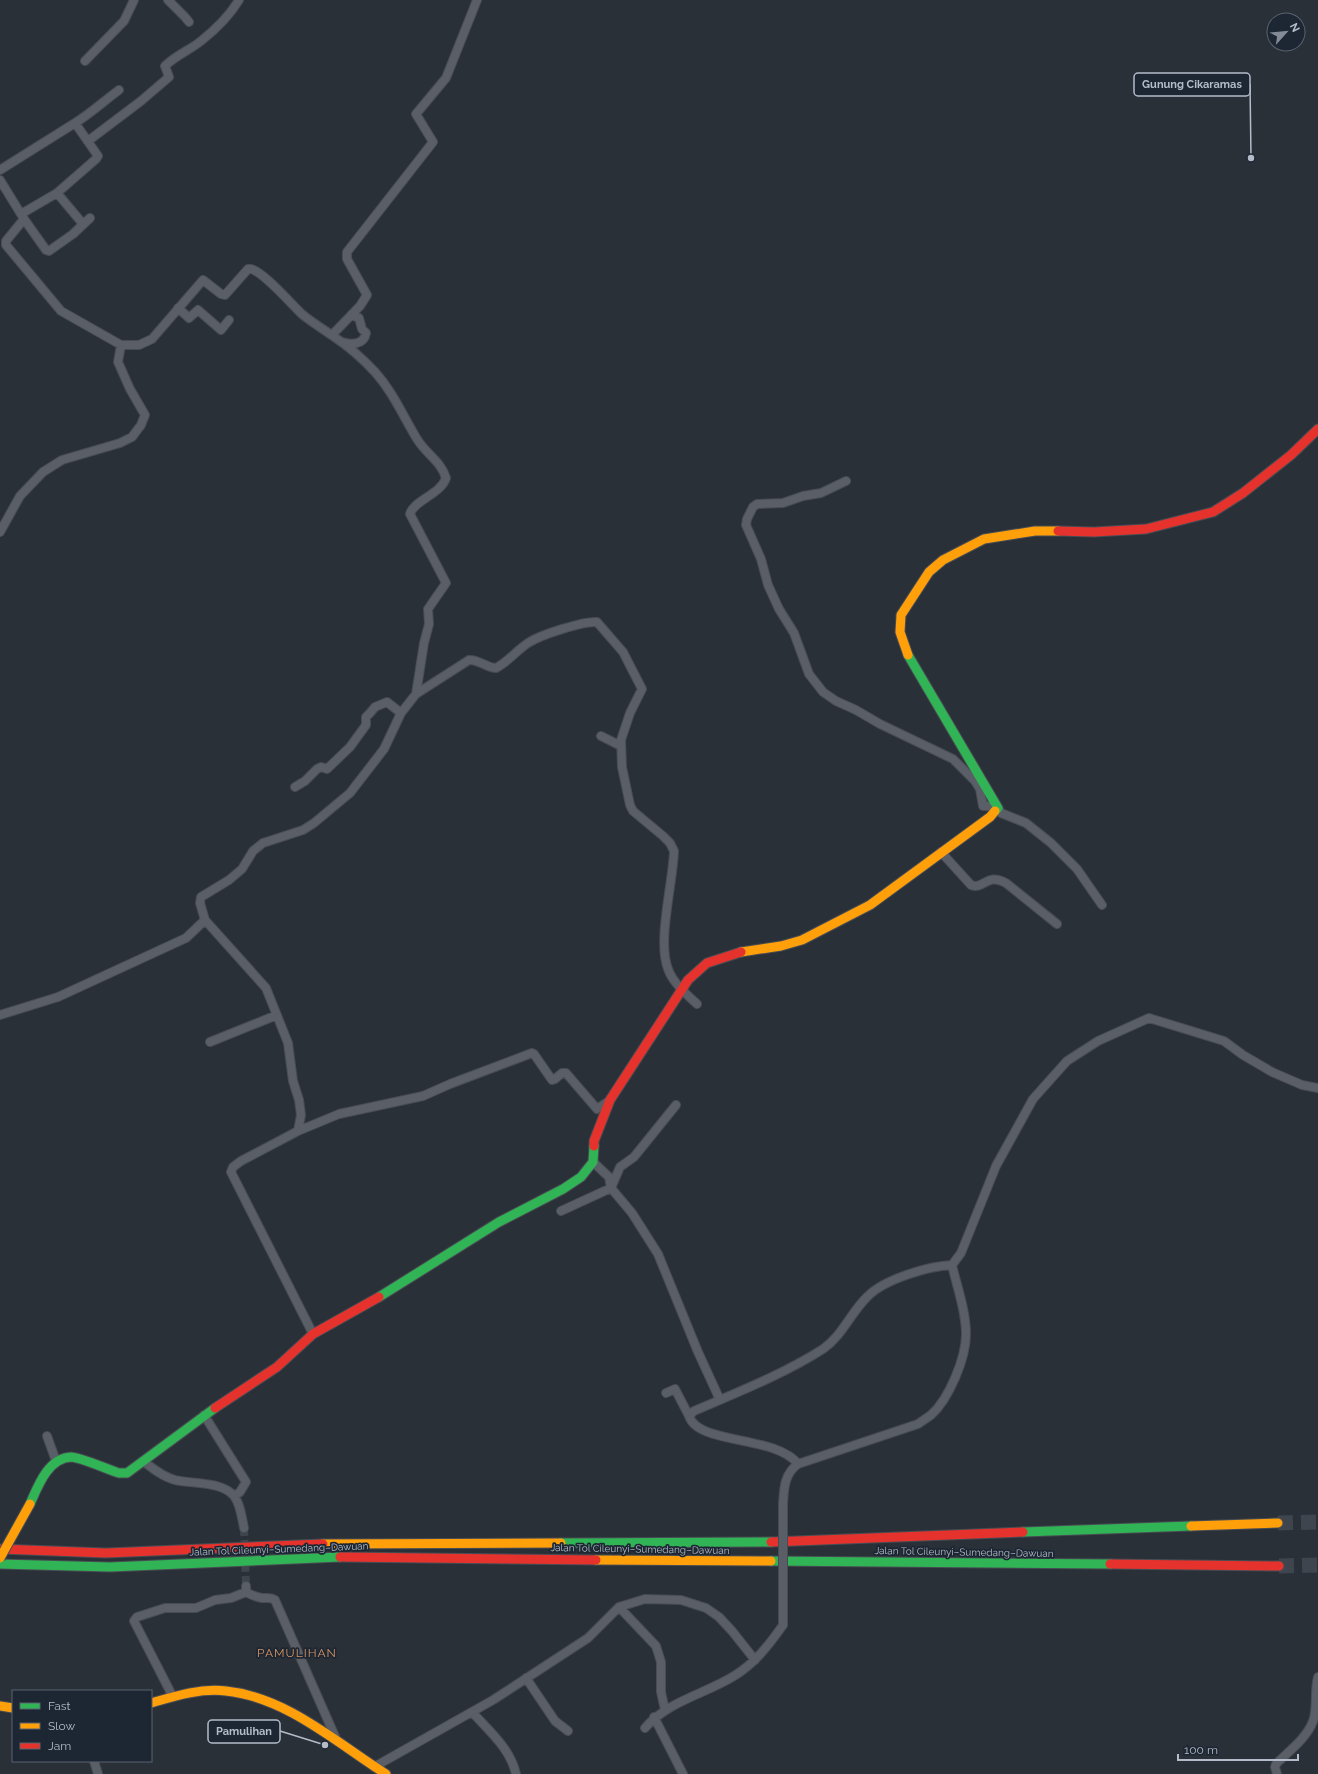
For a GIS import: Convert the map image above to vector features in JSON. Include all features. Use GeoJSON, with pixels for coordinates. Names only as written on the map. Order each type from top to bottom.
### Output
{"type":"FeatureCollection","features":[{"type":"Feature","properties":{"kind":"main road"},"geometry":{"type":"LineString","coordinates":[[0,1558],[30,1504],[41,1480],[56,1461],[72,1457],[119,1473],[127,1472],[204,1416],[278,1368],[313,1334],[386,1293],[498,1222],[563,1189],[581,1177],[593,1162],[594,1141],[610,1100],[688,980],[707,963],[739,952],[781,946],[802,940],[870,905],[990,817],[998,808],[906,652],[900,632],[901,615],[929,572],[943,560],[984,539],[1035,531],[1094,532],[1146,529],[1213,512],[1243,493],[1291,455],[1318,429]]}},
{"type":"Feature","properties":{"kind":"main road","name":"Jalan Tol Cileunyi–Sumedang–Dawuan"},"geometry":{"type":"LineString","coordinates":[[0,1549],[106,1553],[325,1544],[762,1542],[1278,1523]]}},
{"type":"Feature","properties":{"kind":"main road","name":"Jalan Tol Cileunyi–Sumedang–Dawuan"},"geometry":{"type":"LineString","coordinates":[[0,1564],[110,1567],[339,1557],[1280,1566]]}},
{"type":"Feature","properties":{"kind":"main road"},"geometry":{"type":"LineString","coordinates":[[152,1703],[191,1693],[216,1691],[234,1692],[258,1698],[299,1719],[386,1774]]}},
{"type":"Feature","properties":{"kind":"main road"},"geometry":{"type":"LineString","coordinates":[[0,1706],[12,1708]]}},
{"type":"Feature","properties":{"kind":"street"},"geometry":{"type":"LineString","coordinates":[[85,61],[124,21],[134,0]]}},
{"type":"Feature","properties":{"kind":"street"},"geometry":{"type":"LineString","coordinates":[[170,0],[189,22]]}},
{"type":"Feature","properties":{"kind":"street"},"geometry":{"type":"LineString","coordinates":[[88,141],[141,101],[169,77],[165,66],[173,58],[201,42],[234,9],[240,0]]}},
{"type":"Feature","properties":{"kind":"street"},"geometry":{"type":"LineString","coordinates":[[332,335],[351,316],[367,295],[347,259],[346,254],[433,142],[416,114],[446,78],[477,0]]}},
{"type":"Feature","properties":{"kind":"street"},"geometry":{"type":"LineString","coordinates":[[0,170],[76,123],[119,90]]}},
{"type":"Feature","properties":{"kind":"street"},"geometry":{"type":"LineString","coordinates":[[76,123],[98,156],[57,193],[23,217],[6,243],[23,267],[61,312],[121,345],[139,345],[152,339],[203,280],[224,295],[248,269],[251,269],[262,276],[304,316],[332,335],[375,372],[398,402],[417,439],[425,450],[443,468],[446,478],[445,481],[435,492],[413,508],[410,514],[446,583],[428,609],[429,624],[424,643],[416,694]]}},
{"type":"Feature","properties":{"kind":"street"},"geometry":{"type":"LineString","coordinates":[[0,182],[43,247],[49,251],[73,234],[90,218]]}},
{"type":"Feature","properties":{"kind":"street"},"geometry":{"type":"LineString","coordinates":[[57,193],[83,224]]}},
{"type":"Feature","properties":{"kind":"street"},"geometry":{"type":"LineString","coordinates":[[178,308],[189,318],[198,310],[221,330],[229,320]]}},
{"type":"Feature","properties":{"kind":"street"},"geometry":{"type":"LineString","coordinates":[[339,341],[355,344],[361,342],[365,337],[366,333],[362,329],[359,318],[351,316]]}},
{"type":"Feature","properties":{"kind":"street"},"geometry":{"type":"LineString","coordinates":[[0,532],[20,496],[43,472],[62,460],[120,443],[132,437],[141,425],[145,415],[130,389],[118,362],[121,345]]}},
{"type":"Feature","properties":{"kind":"street"},"geometry":{"type":"LineString","coordinates":[[846,481],[828,490],[783,503],[757,504],[749,513],[747,519],[748,530],[762,559],[768,585],[773,598],[794,633],[809,674],[823,692],[836,701],[856,710],[880,724],[953,758],[975,780],[980,789],[983,806],[998,808],[1001,813],[1026,822],[1051,843],[1077,869],[1102,905]]}},
{"type":"Feature","properties":{"kind":"street"},"geometry":{"type":"LineString","coordinates":[[298,1131],[301,1115],[299,1100],[293,1081],[288,1043],[266,988],[205,920],[200,903],[205,894],[229,880],[242,869],[253,851],[263,843],[303,830],[314,823],[350,793],[384,749],[402,713],[416,694],[472,659],[485,666],[496,668],[528,643],[544,635],[581,624],[597,622],[623,652],[642,689],[630,713],[620,746],[622,767],[630,804],[633,811],[663,836],[670,843],[674,851],[664,950],[668,970],[681,990],[697,1004]]}},
{"type":"Feature","properties":{"kind":"street"},"geometry":{"type":"LineString","coordinates":[[295,787],[317,769],[328,769],[340,758],[366,725],[366,717],[375,707],[387,702],[402,713]]}},
{"type":"Feature","properties":{"kind":"street"},"geometry":{"type":"LineString","coordinates":[[601,736],[620,746]]}},
{"type":"Feature","properties":{"kind":"street"},"geometry":{"type":"LineString","coordinates":[[942,852],[971,885],[977,886],[993,878],[999,878],[1057,924]]}},
{"type":"Feature","properties":{"kind":"street"},"geometry":{"type":"LineString","coordinates":[[0,1015],[58,996],[186,938],[205,920]]}},
{"type":"Feature","properties":{"kind":"street"},"geometry":{"type":"LineString","coordinates":[[210,1042],[277,1015]]}},
{"type":"Feature","properties":{"kind":"street"},"geometry":{"type":"LineString","coordinates":[[689,1416],[694,1411],[760,1382],[824,1348],[838,1335],[868,1296],[891,1281],[916,1272],[952,1264],[961,1253],[996,1166],[1033,1099],[1068,1061],[1098,1041],[1149,1018],[1224,1041],[1243,1055],[1272,1072],[1302,1084],[1318,1088]]}},
{"type":"Feature","properties":{"kind":"street"},"geometry":{"type":"LineString","coordinates":[[313,1334],[231,1172],[232,1167],[298,1131],[339,1114],[423,1096],[450,1084],[532,1053],[552,1080],[563,1072],[566,1072],[597,1109],[610,1100]]}},
{"type":"Feature","properties":{"kind":"street"},"geometry":{"type":"LineString","coordinates":[[560,1211],[611,1188],[620,1167],[634,1157],[676,1105]]}},
{"type":"Feature","properties":{"kind":"street"},"geometry":{"type":"LineString","coordinates":[[593,1162],[609,1177],[611,1188],[632,1213],[658,1254],[698,1352],[720,1400]]}},
{"type":"Feature","properties":{"kind":"street"},"geometry":{"type":"LineString","coordinates":[[645,1728],[654,1717],[665,1710],[734,1676],[755,1660],[783,1625],[783,1504],[785,1481],[793,1467],[798,1464],[918,1424],[931,1415],[947,1394],[960,1364],[965,1347],[965,1323],[952,1264]]}},
{"type":"Feature","properties":{"kind":"street"},"geometry":{"type":"LineString","coordinates":[[666,1393],[675,1389],[693,1422],[710,1433],[775,1448],[786,1452],[798,1464]]}},
{"type":"Feature","properties":{"kind":"street"},"geometry":{"type":"LineString","coordinates":[[204,1416],[246,1482],[240,1492],[234,1496]]}},
{"type":"Feature","properties":{"kind":"street"},"geometry":{"type":"LineString","coordinates":[[47,1436],[56,1461]]}},
{"type":"Feature","properties":{"kind":"street"},"geometry":{"type":"LineString","coordinates":[[143,1461],[154,1470],[175,1480],[208,1484],[229,1492],[234,1496],[244,1528]]}},
{"type":"Feature","properties":{"kind":"street"},"geometry":{"type":"LineString","coordinates":[[173,1697],[134,1621],[137,1617],[165,1608],[196,1608],[215,1600],[231,1598],[246,1589],[261,1598],[272,1597],[276,1600],[339,1744]]}},
{"type":"Feature","properties":{"kind":"street"},"geometry":{"type":"LineString","coordinates":[[374,1767],[472,1712],[588,1638],[619,1607],[645,1599],[681,1600],[706,1608],[719,1617],[755,1660]]}},
{"type":"Feature","properties":{"kind":"street"},"geometry":{"type":"LineString","coordinates":[[619,1607],[656,1646],[661,1662],[661,1692],[665,1710]]}},
{"type":"Feature","properties":{"kind":"street"},"geometry":{"type":"LineString","coordinates":[[1277,1774],[1275,1767],[1276,1764],[1301,1740],[1313,1721],[1318,1677]]}},
{"type":"Feature","properties":{"kind":"street"},"geometry":{"type":"LineString","coordinates":[[526,1678],[555,1721],[568,1731]]}},
{"type":"Feature","properties":{"kind":"street"},"geometry":{"type":"LineString","coordinates":[[472,1712],[504,1747],[513,1763],[516,1774]]}},
{"type":"Feature","properties":{"kind":"street"},"geometry":{"type":"LineString","coordinates":[[654,1717],[682,1774]]}},
{"type":"Feature","properties":{"kind":"street"},"geometry":{"type":"LineString","coordinates":[[94,1762],[98,1774]]}},
{"type":"Feature","properties":{"kind":"tunnel"},"geometry":{"type":"LineString","coordinates":[[1278,1523],[1318,1522]]}},
{"type":"Feature","properties":{"kind":"tunnel"},"geometry":{"type":"LineString","coordinates":[[244,1528],[246,1586]]}},
{"type":"Feature","properties":{"kind":"tunnel"},"geometry":{"type":"LineString","coordinates":[[1279,1566],[1318,1565]]}},
{"type":"Feature","properties":{"kind":"traffic: fast"},"geometry":{"type":"LineString","coordinates":[[908,655],[998,808],[995,811]]}},
{"type":"Feature","properties":{"kind":"traffic: fast"},"geometry":{"type":"LineString","coordinates":[[379,1297],[499,1222],[563,1189],[581,1177],[593,1162],[594,1146]]}},
{"type":"Feature","properties":{"kind":"traffic: fast"},"geometry":{"type":"LineString","coordinates":[[30,1504],[40,1481],[56,1462],[71,1457],[88,1461],[119,1473],[127,1473],[215,1408]]}},
{"type":"Feature","properties":{"kind":"traffic: fast"},"geometry":{"type":"LineString","coordinates":[[1023,1532],[1191,1526]]}},
{"type":"Feature","properties":{"kind":"traffic: fast"},"geometry":{"type":"LineString","coordinates":[[561,1543],[771,1542]]}},
{"type":"Feature","properties":{"kind":"traffic: fast"},"geometry":{"type":"LineString","coordinates":[[0,1564],[110,1567],[340,1557]]}},
{"type":"Feature","properties":{"kind":"traffic: fast"},"geometry":{"type":"LineString","coordinates":[[771,1561],[1110,1564]]}},
{"type":"Feature","properties":{"kind":"traffic: slow"},"geometry":{"type":"LineString","coordinates":[[908,655],[900,632],[901,615],[929,572],[943,560],[984,539],[1035,531],[1058,531]]}},
{"type":"Feature","properties":{"kind":"traffic: slow"},"geometry":{"type":"LineString","coordinates":[[741,952],[781,946],[802,940],[870,905],[990,817],[995,811]]}},
{"type":"Feature","properties":{"kind":"traffic: slow"},"geometry":{"type":"LineString","coordinates":[[0,1558],[30,1504]]}},
{"type":"Feature","properties":{"kind":"traffic: slow"},"geometry":{"type":"LineString","coordinates":[[1191,1526],[1278,1523]]}},
{"type":"Feature","properties":{"kind":"traffic: slow"},"geometry":{"type":"LineString","coordinates":[[323,1544],[561,1543]]}},
{"type":"Feature","properties":{"kind":"traffic: slow"},"geometry":{"type":"LineString","coordinates":[[596,1560],[771,1561]]}},
{"type":"Feature","properties":{"kind":"traffic: slow"},"geometry":{"type":"LineString","coordinates":[[152,1703],[188,1693],[216,1690],[248,1695],[269,1702],[310,1723],[386,1774]]}},
{"type":"Feature","properties":{"kind":"traffic: slow"},"geometry":{"type":"LineString","coordinates":[[0,1706],[12,1708]]}},
{"type":"Feature","properties":{"kind":"traffic: jam"},"geometry":{"type":"LineString","coordinates":[[1058,531],[1094,532],[1146,529],[1213,512],[1243,493],[1291,455],[1318,429]]}},
{"type":"Feature","properties":{"kind":"traffic: jam"},"geometry":{"type":"LineString","coordinates":[[594,1146],[594,1141],[610,1100],[688,980],[707,963],[741,952]]}},
{"type":"Feature","properties":{"kind":"traffic: jam"},"geometry":{"type":"LineString","coordinates":[[215,1408],[277,1367],[313,1334],[379,1297]]}},
{"type":"Feature","properties":{"kind":"traffic: jam"},"geometry":{"type":"LineString","coordinates":[[771,1542],[1023,1532]]}},
{"type":"Feature","properties":{"kind":"traffic: jam"},"geometry":{"type":"LineString","coordinates":[[0,1549],[106,1553],[323,1544]]}},
{"type":"Feature","properties":{"kind":"traffic: jam"},"geometry":{"type":"LineString","coordinates":[[340,1557],[596,1560]]}},
{"type":"Feature","properties":{"kind":"traffic: jam"},"geometry":{"type":"LineString","coordinates":[[1110,1564],[1279,1566]]}},
{"type":"Feature","properties":{"kind":"place","name":"Gunung Cikaramas"},"geometry":{"type":"Point","coordinates":[1251,158]}},
{"type":"Feature","properties":{"kind":"place","name":"Pamulihan"},"geometry":{"type":"Point","coordinates":[325,1745]}},
{"type":"Feature","properties":{"kind":"district","name":"PAMULIHAN"},"geometry":{"type":"Point","coordinates":[297,1653]}}]}
